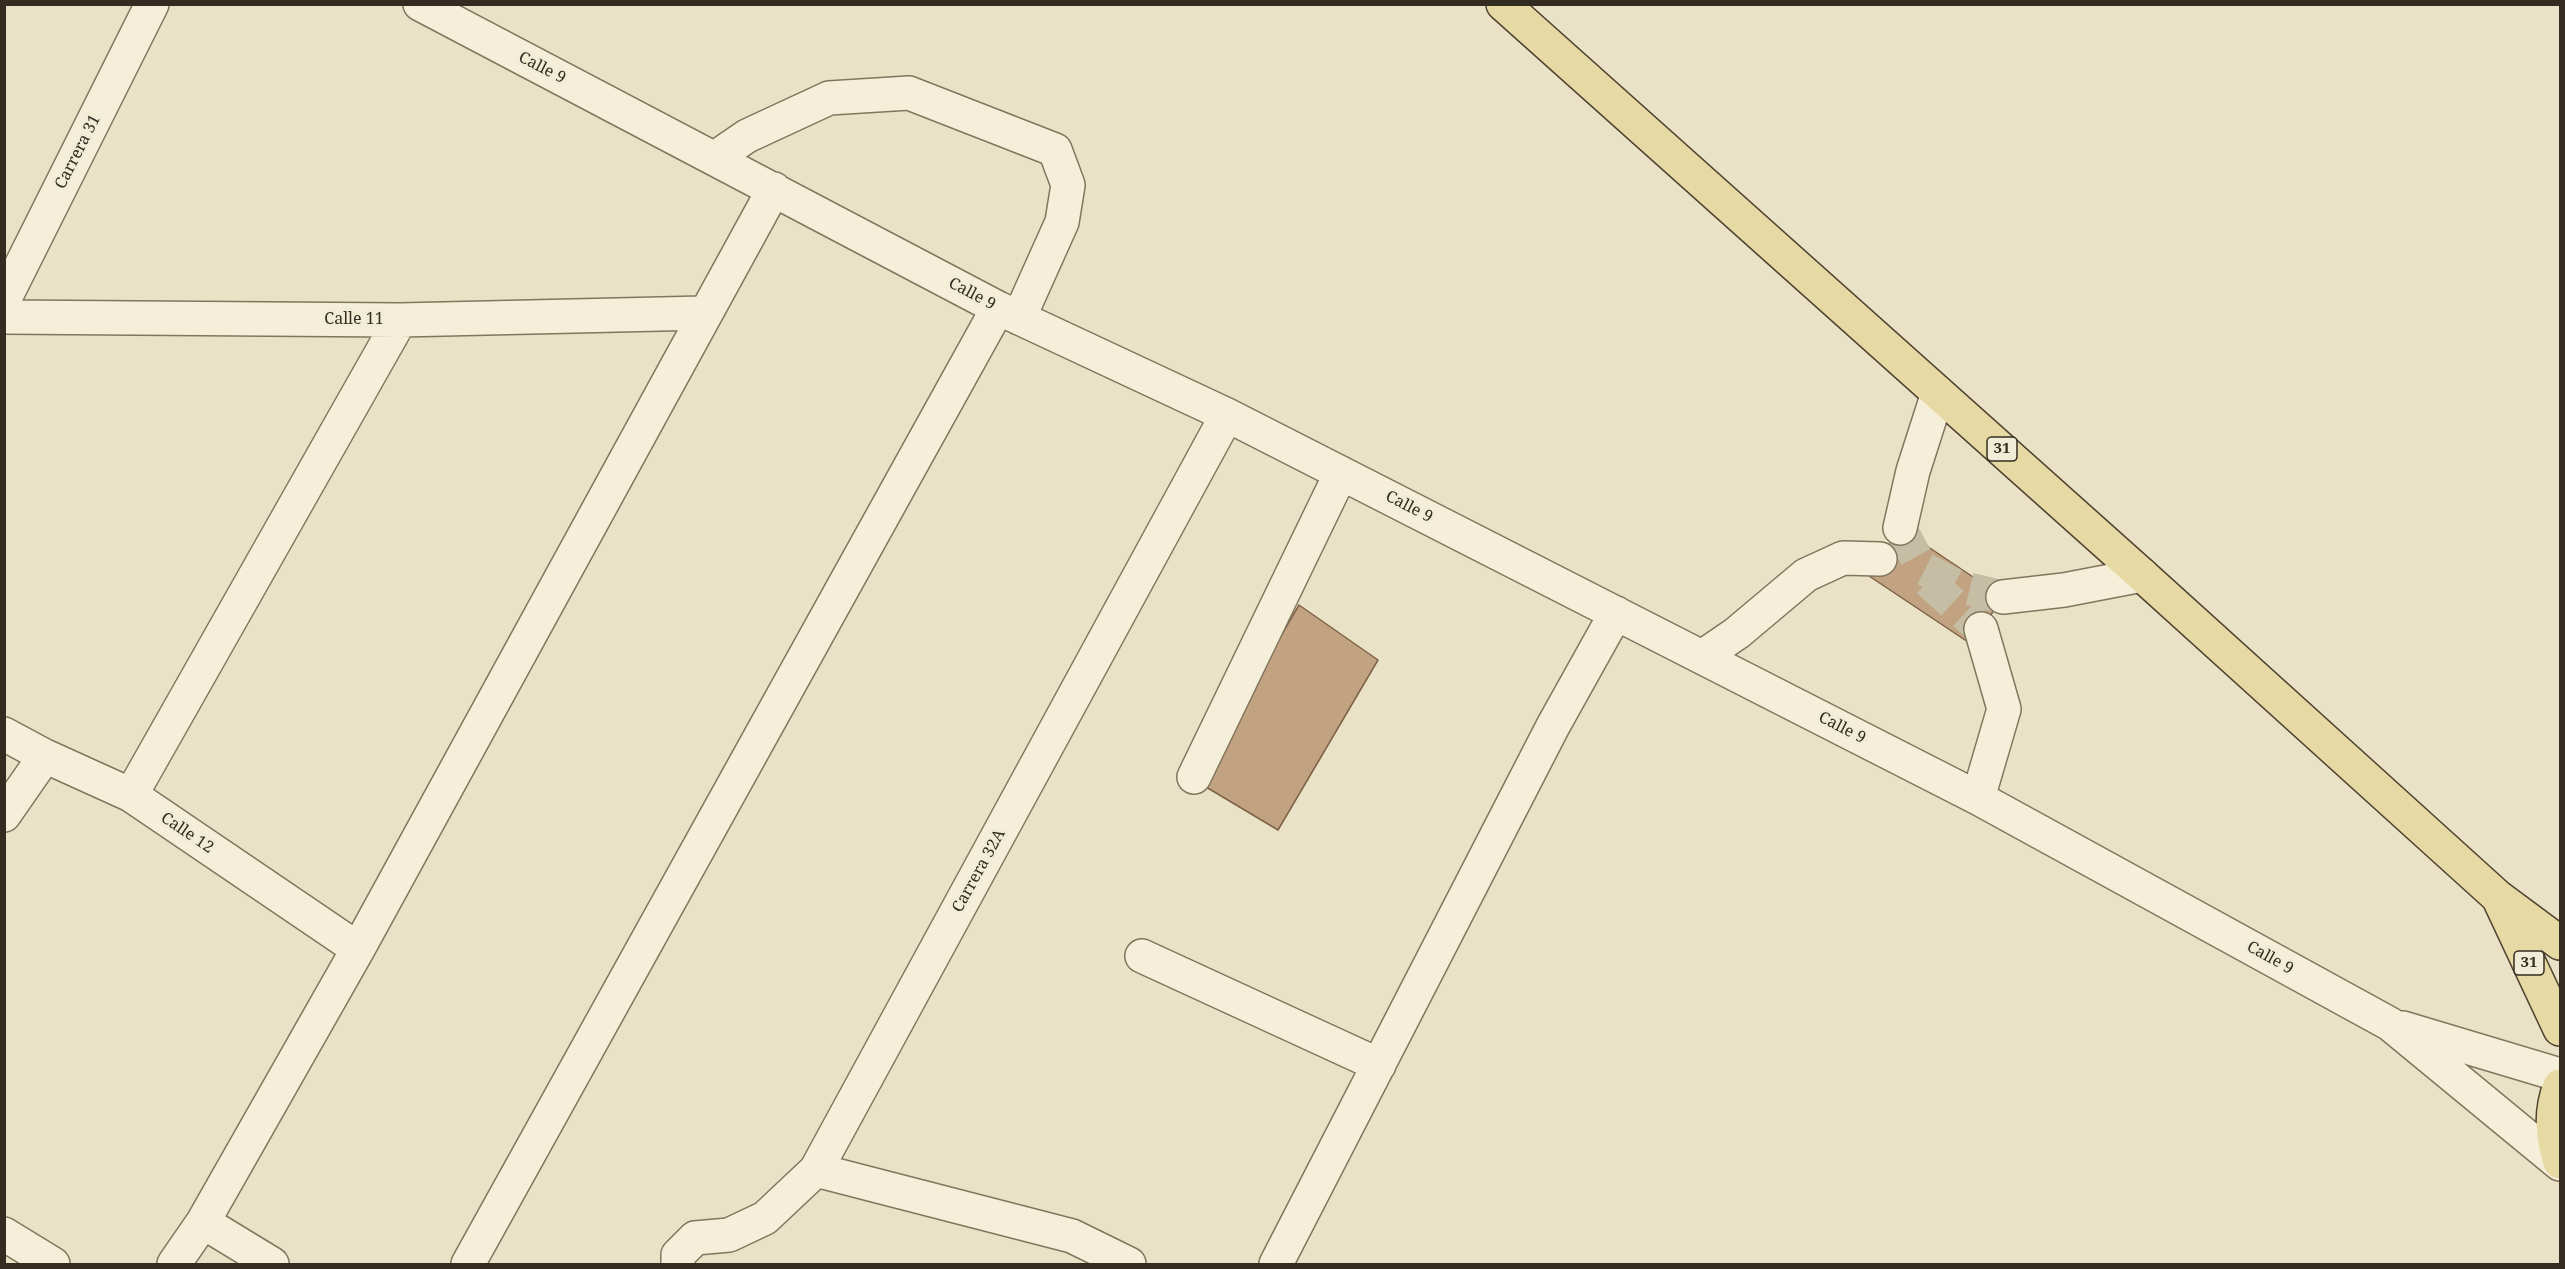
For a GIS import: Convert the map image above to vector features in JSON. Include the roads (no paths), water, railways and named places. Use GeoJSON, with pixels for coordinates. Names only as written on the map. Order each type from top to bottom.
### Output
{"type":"FeatureCollection","features":[{"type":"Feature","properties":{"kind":"main road","name":"31"},"geometry":{"type":"LineString","coordinates":[[1503,4],[2142,575],[2498,897],[2560,942]]}},
{"type":"Feature","properties":{"kind":"main road","name":"31"},"geometry":{"type":"LineString","coordinates":[[2498,897],[2560,1029]]}},
{"type":"Feature","properties":{"kind":"main road"},"geometry":{"type":"LineString","coordinates":[[2560,1086],[2552,1120],[2560,1163]]}},
{"type":"Feature","properties":{"kind":"street","name":"Carrera 31"},"geometry":{"type":"LineString","coordinates":[[4,300],[152,4]]}},
{"type":"Feature","properties":{"kind":"street","name":"Calle 9"},"geometry":{"type":"LineString","coordinates":[[420,4],[1009,313],[1227,415],[1978,798],[2390,1024],[2560,1163]]}},
{"type":"Feature","properties":{"kind":"street"},"geometry":{"type":"LineString","coordinates":[[468,1264],[1062,222],[1068,185],[1055,150],[909,93],[829,98],[747,136],[715,158]]}},
{"type":"Feature","properties":{"kind":"street"},"geometry":{"type":"LineString","coordinates":[[174,1264],[203,1222],[358,949],[704,313],[774,189]]}},
{"type":"Feature","properties":{"kind":"street","name":"Calle 11"},"geometry":{"type":"LineString","coordinates":[[4,317],[400,320],[704,313]]}},
{"type":"Feature","properties":{"kind":"street"},"geometry":{"type":"LineString","coordinates":[[131,795],[400,320]]}},
{"type":"Feature","properties":{"kind":"street"},"geometry":{"type":"LineString","coordinates":[[1900,528],[1913,471],[1938,393]]}},
{"type":"Feature","properties":{"kind":"street","name":"Carrera 32A"},"geometry":{"type":"LineString","coordinates":[[678,1264],[678,1255],[695,1239],[729,1235],[765,1218],[816,1170],[1227,415]]}},
{"type":"Feature","properties":{"kind":"street"},"geometry":{"type":"LineString","coordinates":[[1194,777],[1341,473]]}},
{"type":"Feature","properties":{"kind":"street"},"geometry":{"type":"LineString","coordinates":[[1702,657],[1737,633],[1806,574],[1843,558],[1880,559]]}},
{"type":"Feature","properties":{"kind":"street"},"geometry":{"type":"LineString","coordinates":[[2003,597],[2064,590],[2142,575]]}},
{"type":"Feature","properties":{"kind":"street"},"geometry":{"type":"LineString","coordinates":[[1276,1264],[1553,726],[1616,613]]}},
{"type":"Feature","properties":{"kind":"street"},"geometry":{"type":"LineString","coordinates":[[1978,798],[2004,709],[1981,628]]}},
{"type":"Feature","properties":{"kind":"street","name":"Calle 12"},"geometry":{"type":"LineString","coordinates":[[4,734],[45,756],[131,795],[358,949]]}},
{"type":"Feature","properties":{"kind":"street"},"geometry":{"type":"LineString","coordinates":[[4,815],[45,756]]}},
{"type":"Feature","properties":{"kind":"street"},"geometry":{"type":"LineString","coordinates":[[1142,956],[1379,1065]]}},
{"type":"Feature","properties":{"kind":"street","name":"Calle 9"},"geometry":{"type":"LineString","coordinates":[[2390,1024],[2560,1075]]}},
{"type":"Feature","properties":{"kind":"street"},"geometry":{"type":"LineString","coordinates":[[816,1170],[1072,1236],[1129,1264]]}},
{"type":"Feature","properties":{"kind":"street"},"geometry":{"type":"LineString","coordinates":[[203,1222],[272,1264]]}},
{"type":"Feature","properties":{"kind":"street"},"geometry":{"type":"LineString","coordinates":[[4,1234],[53,1264]]}},
{"type":"Feature","properties":{"kind":"tunnel"},"geometry":{"type":"LineString","coordinates":[[1900,528],[1922,568],[1957,586],[2003,597]]}},
{"type":"Feature","properties":{"kind":"tunnel"},"geometry":{"type":"LineString","coordinates":[[1928,581],[1981,629]]}}]}
